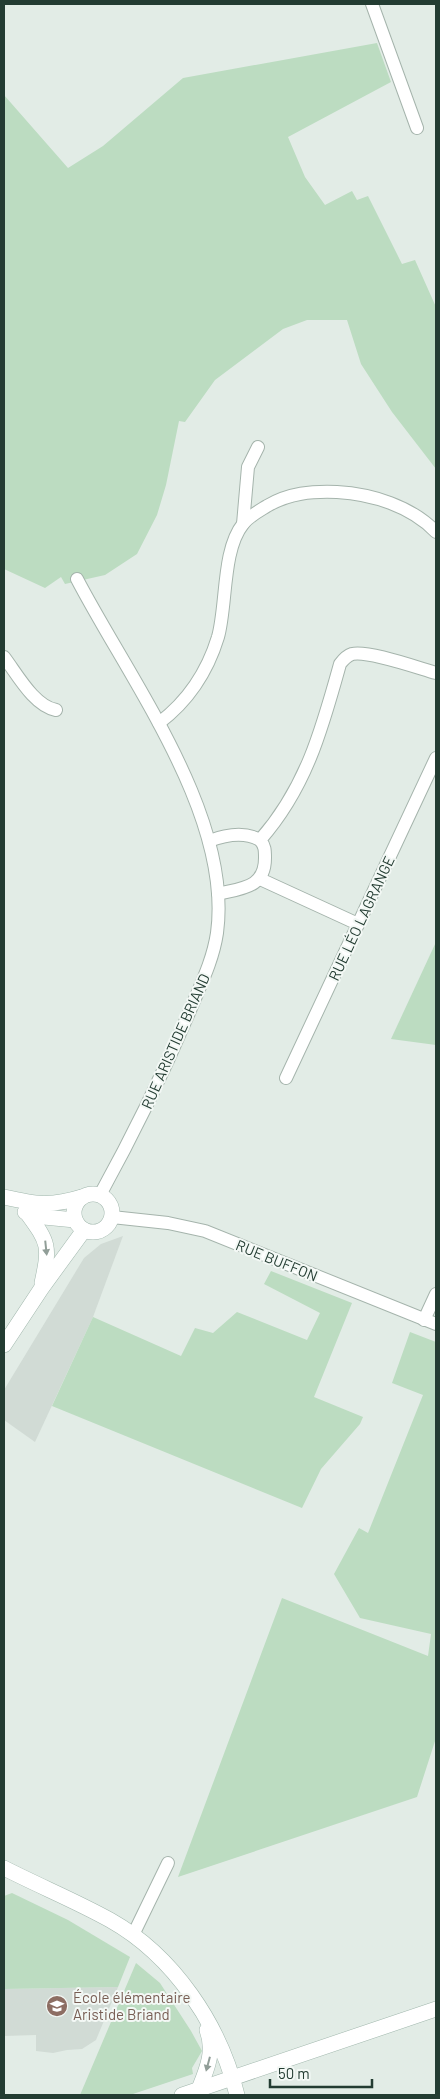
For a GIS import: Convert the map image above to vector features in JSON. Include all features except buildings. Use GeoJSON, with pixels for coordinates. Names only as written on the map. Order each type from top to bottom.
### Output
{"type":"FeatureCollection","features":[{"type":"Feature","properties":{"kind":"main road"},"geometry":{"type":"LineString","coordinates":[[88,1195],[100,1195],[111,1206],[112,1217],[110,1223],[101,1231],[89,1232],[79,1225],[27,1213],[4,1199],[30,1203],[59,1204],[88,1195]]}},
{"type":"Feature","properties":{"kind":"main road"},"geometry":{"type":"LineString","coordinates":[[4,1345],[79,1225],[74,1207],[82,1197]]}},
{"type":"Feature","properties":{"kind":"main road"},"geometry":{"type":"LineString","coordinates":[[27,1213],[44,1237],[46,1262],[41,1288]]}},
{"type":"Feature","properties":{"kind":"main road"},"geometry":{"type":"LineString","coordinates":[[4,1868],[110,1920],[133,1935],[170,1968],[198,2005],[214,2032],[228,2064],[237,2095]]}},
{"type":"Feature","properties":{"kind":"main road"},"geometry":{"type":"LineString","coordinates":[[198,2005],[208,2033],[210,2046],[210,2059],[199,2089]]}},
{"type":"Feature","properties":{"kind":"main road"},"geometry":{"type":"LineString","coordinates":[[182,2095],[436,2009]]}},
{"type":"Feature","properties":{"kind":"street"},"geometry":{"type":"LineString","coordinates":[[372,4],[417,128]]}},
{"type":"Feature","properties":{"kind":"street"},"geometry":{"type":"LineString","coordinates":[[243,524],[248,467],[258,447]]}},
{"type":"Feature","properties":{"kind":"street"},"geometry":{"type":"LineString","coordinates":[[159,723],[174,711],[190,693],[205,671],[218,636],[230,555],[236,536],[243,524],[251,516],[271,504],[292,496],[314,491],[346,492],[386,501],[408,510],[436,532]]}},
{"type":"Feature","properties":{"kind":"street","name":"RUE ARISTIDE BRIAND"},"geometry":{"type":"LineString","coordinates":[[77,580],[97,618],[159,723],[184,772],[209,841],[218,894],[217,933],[209,966],[179,1036],[100,1195]]}},
{"type":"Feature","properties":{"kind":"street"},"geometry":{"type":"LineString","coordinates":[[260,840],[272,826],[304,774],[319,739],[340,664],[345,658],[353,654],[366,654],[436,673]]}},
{"type":"Feature","properties":{"kind":"street"},"geometry":{"type":"LineString","coordinates":[[4,657],[38,701],[46,708],[56,710]]}},
{"type":"Feature","properties":{"kind":"street","name":"RUE LÉO LAGRANGE"},"geometry":{"type":"LineString","coordinates":[[286,1078],[436,758]]}},
{"type":"Feature","properties":{"kind":"street"},"geometry":{"type":"LineString","coordinates":[[209,841],[223,836],[251,835],[260,840],[265,846],[265,868],[260,879],[251,885],[218,894]]}},
{"type":"Feature","properties":{"kind":"street"},"geometry":{"type":"LineString","coordinates":[[260,879],[358,924]]}},
{"type":"Feature","properties":{"kind":"street","name":"RUE BUFFON"},"geometry":{"type":"LineString","coordinates":[[112,1217],[168,1223],[205,1231],[430,1322]]}},
{"type":"Feature","properties":{"kind":"street"},"geometry":{"type":"LineString","coordinates":[[430,1322],[436,1294]]}},
{"type":"Feature","properties":{"kind":"street"},"geometry":{"type":"LineString","coordinates":[[133,1935],[168,1863]]}},
{"type":"Feature","properties":{"kind":"shaded area"},"geometry":{"type":"Polygon","coordinates":[[[123,1236],[93,1317],[35,1442],[4,1420],[4,1390],[84,1258],[101,1244],[123,1236]]]}},
{"type":"Feature","properties":{"kind":"shaded area","name":"École élémentaire Aristide Briand"},"geometry":{"type":"Polygon","coordinates":[[[118,1987],[96,2040],[82,2049],[53,2053],[36,2051],[36,2035],[4,2036],[4,1989],[118,1987]]]}},
{"type":"Feature","properties":{"kind":"green space"},"geometry":{"type":"Polygon","coordinates":[[[377,43],[391,82],[288,137],[305,177],[325,205],[352,191],[357,200],[368,196],[402,264],[415,260],[436,307],[436,469],[392,412],[361,364],[347,320],[307,320],[283,329],[215,380],[185,422],[179,421],[166,485],[157,515],[137,554],[105,575],[65,584],[61,577],[45,588],[4,569],[4,95],[68,168],[103,146],[183,78],[377,43]]]}},
{"type":"Feature","properties":{"kind":"green space"},"geometry":{"type":"Polygon","coordinates":[[[436,942],[436,1045],[391,1039],[436,942]]]}},
{"type":"Feature","properties":{"kind":"green space"},"geometry":{"type":"Polygon","coordinates":[[[271,1271],[352,1303],[314,1397],[363,1417],[360,1424],[321,1469],[302,1508],[52,1406],[93,1317],[181,1356],[195,1328],[213,1333],[237,1312],[307,1340],[320,1313],[264,1284],[271,1271]]]}},
{"type":"Feature","properties":{"kind":"green space"},"geometry":{"type":"Polygon","coordinates":[[[410,1332],[436,1342],[436,1738],[417,1797],[178,1877],[282,1598],[428,1656],[431,1634],[360,1618],[334,1574],[359,1528],[368,1533],[423,1395],[392,1383],[410,1332]]]}},
{"type":"Feature","properties":{"kind":"green space"},"geometry":{"type":"Polygon","coordinates":[[[12,1893],[68,1920],[130,1957],[118,1987],[4,1989],[4,1896],[12,1893]]]}},
{"type":"Feature","properties":{"kind":"green space"},"geometry":{"type":"Polygon","coordinates":[[[136,1963],[160,1983],[202,2051],[192,2068],[193,2074],[130,2095],[80,2095],[136,1963]]]}},
{"type":"Feature","properties":{"kind":"place","name":"École élémentaire Aristide Briand"},"geometry":{"type":"Point","coordinates":[57,2006]}}]}
